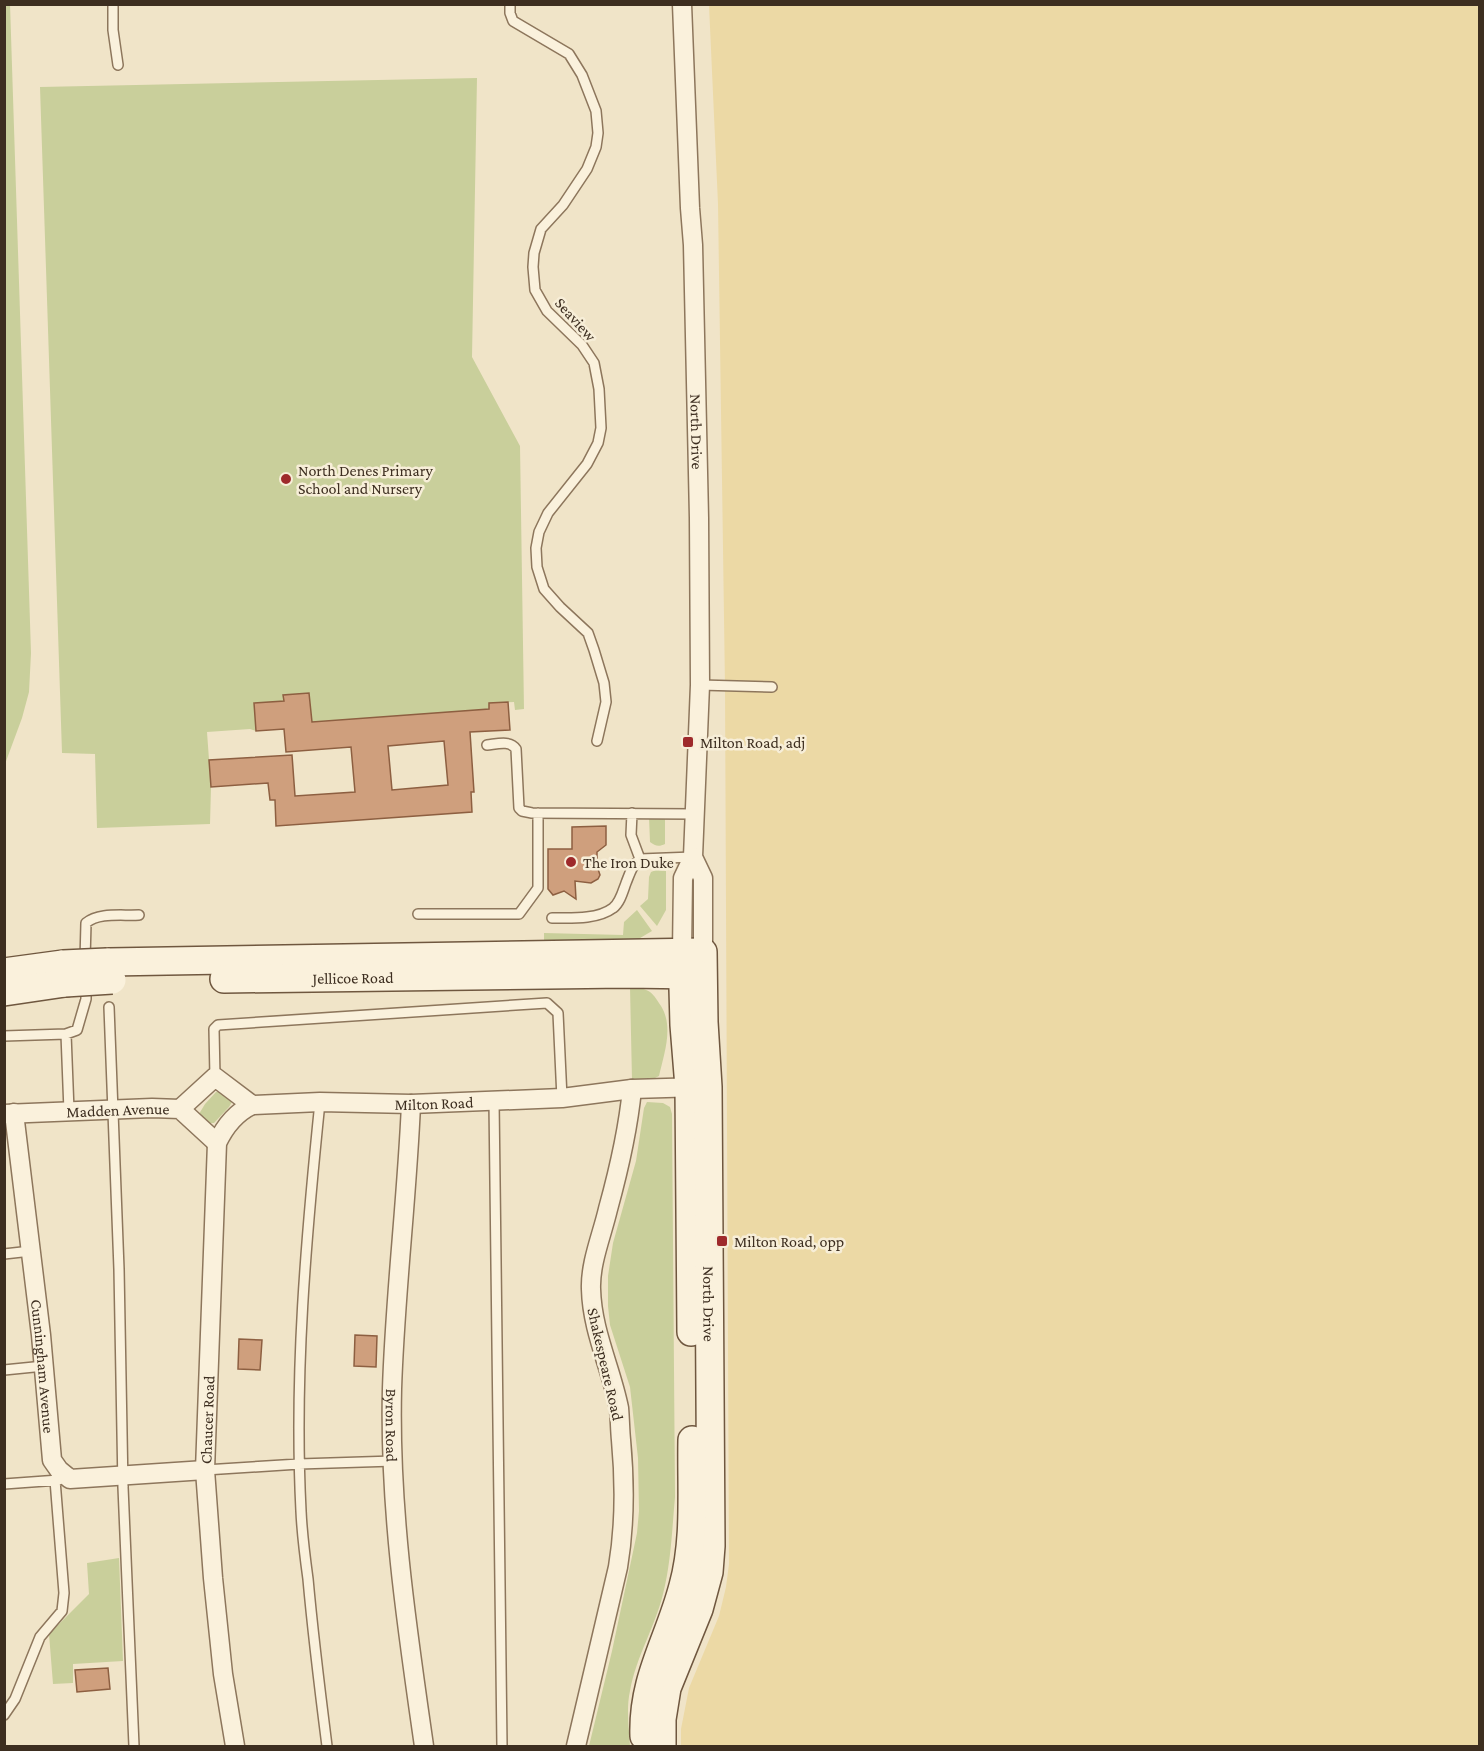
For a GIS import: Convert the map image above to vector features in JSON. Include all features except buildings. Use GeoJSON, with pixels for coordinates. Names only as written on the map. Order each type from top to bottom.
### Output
{"type":"FeatureCollection","features":[{"type":"Feature","properties":{"kind":"street","name":"North Drive"},"geometry":{"type":"LineString","coordinates":[[645,1746],[644,1719],[647,1692],[657,1656],[684,1584],[691,1532],[699,1087],[704,1022],[693,963],[703,878],[693,857],[700,685],[699,518],[693,245],[682,4]]}},
{"type":"Feature","properties":{"kind":"street","name":"Jellicoe Road"},"geometry":{"type":"LineString","coordinates":[[4,972],[64,974],[110,983],[693,963]]}},
{"type":"Feature","properties":{"kind":"street","name":"Jellicoe Road"},"geometry":{"type":"LineString","coordinates":[[4,992],[64,974]]}},
{"type":"Feature","properties":{"kind":"street"},"geometry":{"type":"LineString","coordinates":[[180,1109],[215,1077],[252,1105],[240,1111],[231,1120],[217,1143]]}},
{"type":"Feature","properties":{"kind":"street","name":"North Drive"},"geometry":{"type":"LineString","coordinates":[[662,1746],[662,1719],[667,1688],[699,1609],[710,1563],[710,1408],[699,1087]]}},
{"type":"Feature","properties":{"kind":"street","name":"Milton Road"},"geometry":{"type":"LineString","coordinates":[[252,1105],[320,1102],[411,1104],[494,1101],[562,1098],[632,1089],[699,1087]]}},
{"type":"Feature","properties":{"kind":"street","name":"Shakespeare Road"},"geometry":{"type":"LineString","coordinates":[[576,1746],[623,1539],[623,1474],[619,1408],[600,1344],[590,1286],[595,1257],[624,1147],[632,1089]]}},
{"type":"Feature","properties":{"kind":"street","name":"Byron Road"},"geometry":{"type":"LineString","coordinates":[[411,1104],[392,1390],[400,1576],[424,1746]]}},
{"type":"Feature","properties":{"kind":"street","name":"Madden Avenue"},"geometry":{"type":"LineString","coordinates":[[9,1114],[112,1109],[180,1109],[217,1143]]}},
{"type":"Feature","properties":{"kind":"street","name":"Cunningham Avenue"},"geometry":{"type":"LineString","coordinates":[[9,1114],[31,1251],[52,1460],[63,1479]]}},
{"type":"Feature","properties":{"kind":"street","name":"Chaucer Road"},"geometry":{"type":"LineString","coordinates":[[217,1143],[205,1470],[222,1663],[235,1746]]}},
{"type":"Feature","properties":{"kind":"street"},"geometry":{"type":"LineString","coordinates":[[63,1479],[205,1470]]}},
{"type":"Feature","properties":{"kind":"lane"},"geometry":{"type":"LineString","coordinates":[[113,4],[112,30],[118,65]]}},
{"type":"Feature","properties":{"kind":"lane","name":"Seaview"},"geometry":{"type":"LineString","coordinates":[[510,4],[513,21],[569,54],[582,75],[596,111],[598,133],[596,147],[587,169],[562,205],[541,229],[534,253],[533,267],[535,290],[547,311],[582,345],[594,363],[599,389],[601,428],[598,443],[587,464],[548,513],[539,532],[536,548],[537,567],[544,589],[560,608],[588,633],[594,650],[604,683],[606,702],[597,741]]}},
{"type":"Feature","properties":{"kind":"lane"},"geometry":{"type":"LineString","coordinates":[[700,685],[772,687]]}},
{"type":"Feature","properties":{"kind":"lane"},"geometry":{"type":"LineString","coordinates":[[487,745],[509,744],[514,746],[517,756],[519,808],[522,811],[694,814]]}},
{"type":"Feature","properties":{"kind":"lane"},"geometry":{"type":"LineString","coordinates":[[418,914],[519,914],[538,888],[538,813]]}},
{"type":"Feature","properties":{"kind":"lane"},"geometry":{"type":"LineString","coordinates":[[632,813],[631,835],[640,859]]}},
{"type":"Feature","properties":{"kind":"lane"},"geometry":{"type":"LineString","coordinates":[[552,918],[598,915],[614,908],[621,898],[634,864],[640,859],[693,857]]}},
{"type":"Feature","properties":{"kind":"lane"},"geometry":{"type":"LineString","coordinates":[[4,1036],[66,1034],[77,1030],[86,999],[86,923],[91,918],[100,916],[139,915]]}},
{"type":"Feature","properties":{"kind":"lane"},"geometry":{"type":"LineString","coordinates":[[110,983],[123,1475],[134,1746]]}},
{"type":"Feature","properties":{"kind":"lane"},"geometry":{"type":"LineString","coordinates":[[215,1077],[214,1029],[218,1025],[547,1003],[558,1013],[562,1098]]}},
{"type":"Feature","properties":{"kind":"lane"},"geometry":{"type":"LineString","coordinates":[[66,1034],[69,1111]]}},
{"type":"Feature","properties":{"kind":"lane"},"geometry":{"type":"LineString","coordinates":[[494,1101],[502,1746]]}},
{"type":"Feature","properties":{"kind":"lane"},"geometry":{"type":"LineString","coordinates":[[320,1102],[307,1226],[299,1346],[299,1464],[301,1514],[327,1746]]}},
{"type":"Feature","properties":{"kind":"lane"},"geometry":{"type":"LineString","coordinates":[[4,1254],[31,1251]]}},
{"type":"Feature","properties":{"kind":"lane"},"geometry":{"type":"LineString","coordinates":[[4,1370],[44,1366]]}},
{"type":"Feature","properties":{"kind":"lane"},"geometry":{"type":"LineString","coordinates":[[205,1470],[394,1461]]}},
{"type":"Feature","properties":{"kind":"lane"},"geometry":{"type":"LineString","coordinates":[[4,1485],[63,1479],[64,1593],[62,1611],[40,1637],[15,1699],[4,1715]]}},
{"type":"Feature","properties":{"kind":"green space"},"geometry":{"type":"Polygon","coordinates":[[[10,4],[31,653],[29,692],[5,764],[4,5],[10,4]]]}},
{"type":"Feature","properties":{"kind":"green space","name":"North Denes Primary School and Nursery"},"geometry":{"type":"Polygon","coordinates":[[[477,78],[472,357],[520,446],[524,709],[515,710],[514,702],[490,703],[489,709],[256,731],[250,729],[207,732],[211,787],[210,824],[97,828],[95,754],[62,753],[40,87],[477,78]]]}},
{"type":"Feature","properties":{"kind":"green space"},"geometry":{"type":"Polygon","coordinates":[[[649,817],[665,817],[665,844],[661,846],[650,842],[649,817]]]}},
{"type":"Feature","properties":{"kind":"green space"},"geometry":{"type":"Polygon","coordinates":[[[666,871],[666,910],[657,926],[640,906],[648,899],[649,877],[651,872],[666,871]]]}},
{"type":"Feature","properties":{"kind":"green space"},"geometry":{"type":"Polygon","coordinates":[[[637,910],[652,931],[635,941],[544,942],[544,933],[623,935],[624,922],[637,910]]]}},
{"type":"Feature","properties":{"kind":"green space"},"geometry":{"type":"Polygon","coordinates":[[[630,987],[652,993],[665,1014],[667,1041],[659,1076],[655,1078],[632,1080],[630,987]]]}},
{"type":"Feature","properties":{"kind":"green space"},"geometry":{"type":"Polygon","coordinates":[[[222,1091],[233,1100],[229,1107],[214,1123],[201,1120],[199,1114],[205,1104],[216,1092],[222,1091]]]}},
{"type":"Feature","properties":{"kind":"green space"},"geometry":{"type":"Polygon","coordinates":[[[647,1102],[663,1103],[670,1107],[672,1114],[675,1497],[672,1534],[663,1594],[630,1691],[628,1712],[630,1746],[589,1746],[612,1651],[637,1533],[639,1511],[638,1458],[630,1387],[610,1325],[608,1276],[613,1243],[636,1161],[644,1108],[647,1102]]]}},
{"type":"Feature","properties":{"kind":"green space"},"geometry":{"type":"Polygon","coordinates":[[[119,1558],[123,1661],[73,1664],[73,1683],[53,1684],[49,1634],[89,1594],[87,1563],[119,1558]]]}},
{"type":"Feature","properties":{"kind":"sand"},"geometry":{"type":"Polygon","coordinates":[[[709,5],[1479,5],[1479,1746],[681,1746],[681,1729],[689,1688],[719,1616],[729,1564],[725,686],[718,204],[709,5]]]}},
{"type":"Feature","properties":{"kind":"place","name":"North Denes Primary School and Nursery"},"geometry":{"type":"Point","coordinates":[286,479]}},
{"type":"Feature","properties":{"kind":"place","name":"Milton Road, adj"},"geometry":{"type":"Point","coordinates":[688,742]}},
{"type":"Feature","properties":{"kind":"place","name":"The Iron Duke"},"geometry":{"type":"Point","coordinates":[571,862]}},
{"type":"Feature","properties":{"kind":"place","name":"Milton Road, opp"},"geometry":{"type":"Point","coordinates":[722,1241]}}]}
